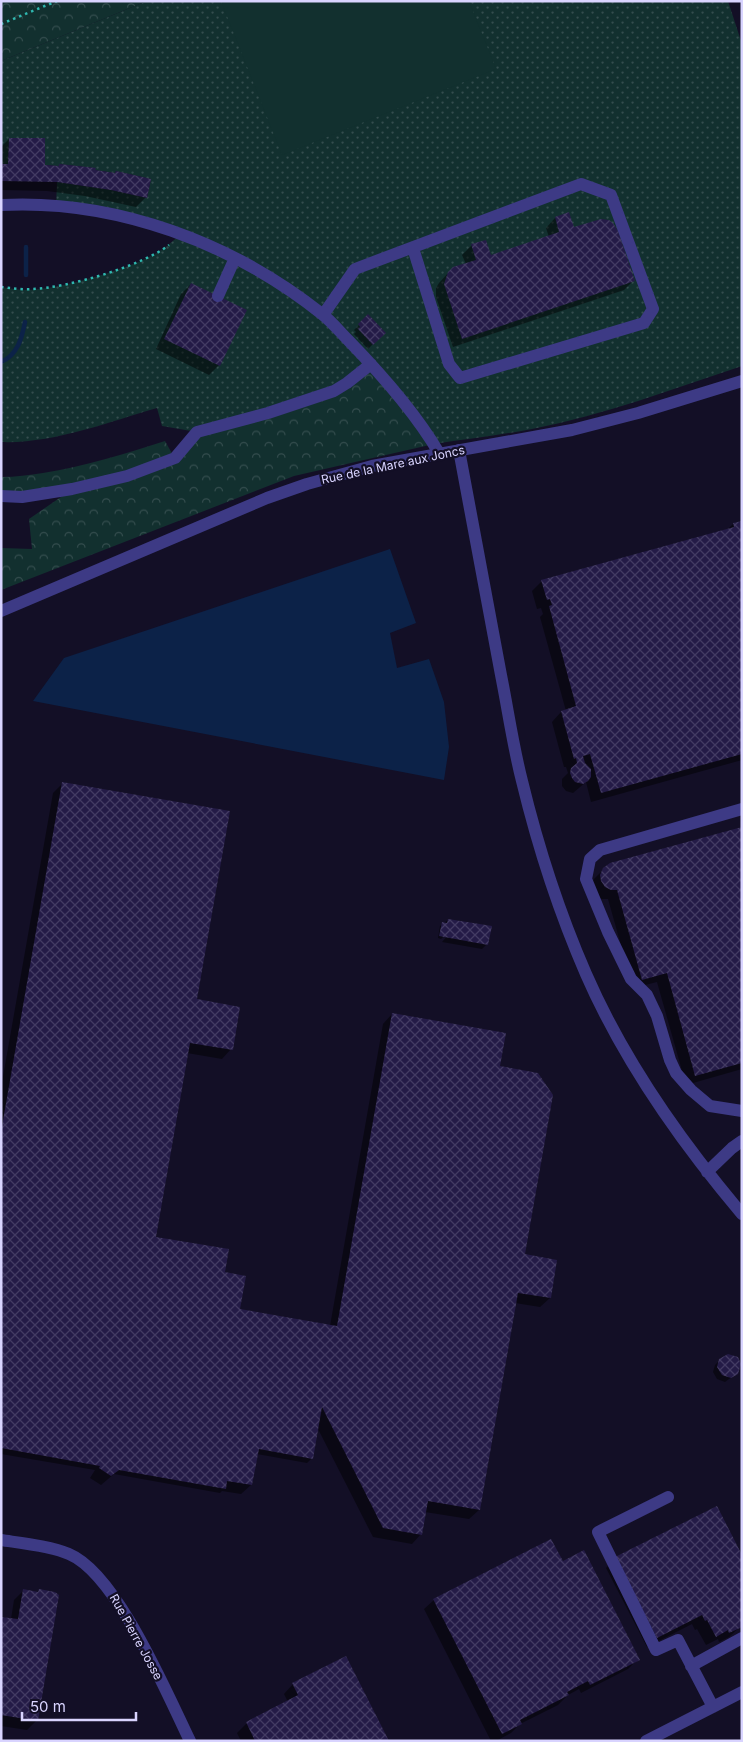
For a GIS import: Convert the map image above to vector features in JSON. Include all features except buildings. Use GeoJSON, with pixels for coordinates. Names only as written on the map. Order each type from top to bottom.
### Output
{"type":"FeatureCollection","features":[{"type":"Feature","properties":{"kind":"street"},"geometry":{"type":"LineString","coordinates":[[324,315],[355,269],[580,184],[611,195],[653,310],[644,323],[460,378],[449,364],[413,248]]}},
{"type":"Feature","properties":{"kind":"street"},"geometry":{"type":"LineString","coordinates":[[1,205],[38,204],[90,210],[146,222],[181,234],[235,258],[275,281],[324,315],[406,404],[439,453]]}},
{"type":"Feature","properties":{"kind":"street"},"geometry":{"type":"LineString","coordinates":[[218,296],[235,258]]}},
{"type":"Feature","properties":{"kind":"street"},"geometry":{"type":"LineString","coordinates":[[1,496],[22,497],[72,489],[127,476],[174,458],[197,432],[268,413],[334,391],[371,364]]}},
{"type":"Feature","properties":{"kind":"street","name":"Rue de la Mare aux Joncs"},"geometry":{"type":"LineString","coordinates":[[1,611],[267,498],[337,475],[439,453],[572,430],[638,413],[742,381]]}},
{"type":"Feature","properties":{"kind":"street"},"geometry":{"type":"LineString","coordinates":[[459,450],[521,779],[552,887],[587,976],[610,1022],[657,1102],[707,1172],[742,1214]]}},
{"type":"Feature","properties":{"kind":"street"},"geometry":{"type":"LineString","coordinates":[[742,809],[600,850],[590,859],[586,879],[608,932],[631,979],[647,995],[657,1016],[670,1060],[676,1073],[691,1090],[710,1106],[742,1111]]}},
{"type":"Feature","properties":{"kind":"street"},"geometry":{"type":"LineString","coordinates":[[707,1172],[742,1141]]}},
{"type":"Feature","properties":{"kind":"street"},"geometry":{"type":"LineString","coordinates":[[668,1497],[598,1532],[656,1650],[678,1640],[713,1707]]}},
{"type":"Feature","properties":{"kind":"street","name":"Rue Pierre Josse"},"geometry":{"type":"LineString","coordinates":[[1,1540],[69,1554],[85,1564],[98,1576],[115,1597],[140,1640],[190,1741]]}},
{"type":"Feature","properties":{"kind":"street"},"geometry":{"type":"LineString","coordinates":[[691,1666],[742,1638]]}},
{"type":"Feature","properties":{"kind":"street"},"geometry":{"type":"LineString","coordinates":[[646,1741],[742,1692]]}},
{"type":"Feature","properties":{"kind":"path"},"geometry":{"type":"LineString","coordinates":[[1,24],[57,1]]}},
{"type":"Feature","properties":{"kind":"path"},"geometry":{"type":"LineString","coordinates":[[1,287],[26,290],[40,289],[122,268],[167,247],[181,234]]}},
{"type":"Feature","properties":{"kind":"green space"},"geometry":{"type":"Polygon","coordinates":[[[1,1],[147,1],[1,61],[1,1]]]}},
{"type":"Feature","properties":{"kind":"green space"},"geometry":{"type":"Polygon","coordinates":[[[147,1],[728,1],[742,44],[742,366],[638,401],[559,423],[434,444],[347,383],[197,432],[162,426],[157,408],[60,436],[40,440],[1,442],[1,287],[25,290],[41,289],[92,278],[141,261],[164,248],[181,234],[56,206],[57,182],[111,190],[147,198],[151,179],[116,171],[115,173],[95,170],[95,168],[59,164],[59,166],[45,165],[45,138],[9,138],[8,164],[1,164],[1,61],[147,1]]]}},
{"type":"Feature","properties":{"kind":"green space"},"geometry":{"type":"Polygon","coordinates":[[[221,1],[469,1],[496,69],[282,155],[221,1]]]}},
{"type":"Feature","properties":{"kind":"green space"},"geometry":{"type":"Polygon","coordinates":[[[371,364],[434,444],[294,476],[1,590],[1,548],[32,549],[29,519],[71,490],[1,496],[1,477],[74,467],[165,441],[174,457],[197,432],[307,400],[371,364]]]}},
{"type":"Feature","properties":{"kind":"water"},"geometry":{"type":"Polygon","coordinates":[[[390,549],[416,623],[390,633],[397,668],[429,659],[444,702],[449,747],[444,780],[33,701],[64,658],[390,549]]]}},
{"type":"Feature","properties":{"kind":"waterway"},"geometry":{"type":"LineString","coordinates":[[26,247],[26,275]]}},
{"type":"Feature","properties":{"kind":"waterway"},"geometry":{"type":"LineString","coordinates":[[1,362],[12,355],[21,339],[25,322]]}}]}
